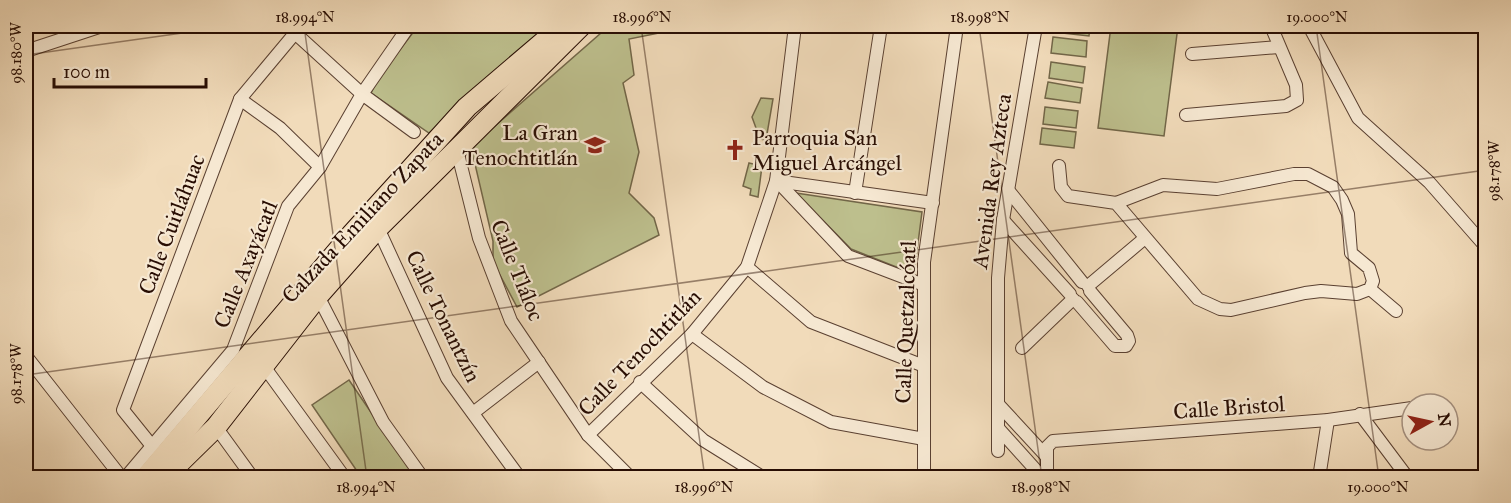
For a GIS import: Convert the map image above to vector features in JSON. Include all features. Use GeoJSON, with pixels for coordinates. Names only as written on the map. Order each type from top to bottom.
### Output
{"type":"FeatureCollection","features":[{"type":"Feature","properties":{"kind":"main road","name":"Calzada Emiliano Zapata"},"geometry":{"type":"LineString","coordinates":[[145,477],[351,235],[467,107],[562,26]]}},
{"type":"Feature","properties":{"kind":"main road","name":"Calzada Emiliano Zapata"},"geometry":{"type":"LineString","coordinates":[[165,477],[216,427],[318,296],[378,228],[581,26]]}},
{"type":"Feature","properties":{"kind":"street"},"geometry":{"type":"LineString","coordinates":[[26,51],[97,26]]}},
{"type":"Feature","properties":{"kind":"street","name":"Calle Axayácatl"},"geometry":{"type":"LineString","coordinates":[[123,477],[233,350],[288,206],[320,167],[362,94],[409,26]]}},
{"type":"Feature","properties":{"kind":"street","name":"Calle Tenochtitlán"},"geometry":{"type":"LineString","coordinates":[[588,435],[692,334],[747,267],[777,182],[795,26]]}},
{"type":"Feature","properties":{"kind":"street"},"geometry":{"type":"LineString","coordinates":[[855,193],[881,26]]}},
{"type":"Feature","properties":{"kind":"street","name":"Calle Quetzalcóatl"},"geometry":{"type":"LineString","coordinates":[[924,477],[924,262],[957,26]]}},
{"type":"Feature","properties":{"kind":"street","name":"Avenida Rey Azteca"},"geometry":{"type":"LineString","coordinates":[[998,451],[998,278],[1003,220],[1036,26]]}},
{"type":"Feature","properties":{"kind":"street"},"geometry":{"type":"LineString","coordinates":[[1186,115],[1286,106],[1297,100],[1296,86],[1271,26]]}},
{"type":"Feature","properties":{"kind":"street"},"geometry":{"type":"LineString","coordinates":[[1310,26],[1358,118],[1429,182],[1485,247]]}},
{"type":"Feature","properties":{"kind":"street"},"geometry":{"type":"LineString","coordinates":[[298,29],[362,94],[414,132]]}},
{"type":"Feature","properties":{"kind":"street","name":"Calle Cuitláhuac"},"geometry":{"type":"LineString","coordinates":[[152,446],[123,410],[240,99],[298,29]]}},
{"type":"Feature","properties":{"kind":"street"},"geometry":{"type":"LineString","coordinates":[[1192,54],[1279,47]]}},
{"type":"Feature","properties":{"kind":"street"},"geometry":{"type":"LineString","coordinates":[[240,99],[280,128],[320,167]]}},
{"type":"Feature","properties":{"kind":"street","name":"Calle Tláloc"},"geometry":{"type":"LineString","coordinates":[[457,150],[480,238],[511,321],[588,435],[631,477]]}},
{"type":"Feature","properties":{"kind":"street"},"geometry":{"type":"LineString","coordinates":[[1059,166],[1063,192],[1068,195],[1116,203],[1163,185],[1217,189],[1294,174],[1308,174],[1333,187],[1342,200],[1348,214],[1351,254],[1373,273],[1370,289]]}},
{"type":"Feature","properties":{"kind":"street"},"geometry":{"type":"LineString","coordinates":[[777,182],[933,203]]}},
{"type":"Feature","properties":{"kind":"street"},"geometry":{"type":"LineString","coordinates":[[777,182],[848,256],[924,285]]}},
{"type":"Feature","properties":{"kind":"street"},"geometry":{"type":"LineString","coordinates":[[1003,220],[1115,345],[1126,346],[1128,335],[1008,190]]}},
{"type":"Feature","properties":{"kind":"street"},"geometry":{"type":"LineString","coordinates":[[1116,203],[1198,299],[1220,309],[1231,310],[1305,293],[1322,291],[1358,294],[1370,289]]}},
{"type":"Feature","properties":{"kind":"street","name":"Calle Tonantzín"},"geometry":{"type":"LineString","coordinates":[[378,228],[447,378],[520,477]]}},
{"type":"Feature","properties":{"kind":"street"},"geometry":{"type":"LineString","coordinates":[[1086,287],[1145,237]]}},
{"type":"Feature","properties":{"kind":"street"},"geometry":{"type":"LineString","coordinates":[[747,267],[811,322],[924,366]]}},
{"type":"Feature","properties":{"kind":"street"},"geometry":{"type":"LineString","coordinates":[[1022,348],[1074,298],[1087,299],[1086,287]]}},
{"type":"Feature","properties":{"kind":"street"},"geometry":{"type":"LineString","coordinates":[[1370,289],[1396,312]]}},
{"type":"Feature","properties":{"kind":"street"},"geometry":{"type":"LineString","coordinates":[[318,296],[383,422],[423,477]]}},
{"type":"Feature","properties":{"kind":"street"},"geometry":{"type":"LineString","coordinates":[[692,334],[763,387],[831,422],[924,440]]}},
{"type":"Feature","properties":{"kind":"street"},"geometry":{"type":"LineString","coordinates":[[26,356],[123,477]]}},
{"type":"Feature","properties":{"kind":"street"},"geometry":{"type":"LineString","coordinates":[[473,414],[539,362]]}},
{"type":"Feature","properties":{"kind":"street"},"geometry":{"type":"LineString","coordinates":[[263,365],[345,477]]}},
{"type":"Feature","properties":{"kind":"street"},"geometry":{"type":"LineString","coordinates":[[640,382],[703,440],[764,477]]}},
{"type":"Feature","properties":{"kind":"street"},"geometry":{"type":"LineString","coordinates":[[998,404],[1047,457],[1045,477]]}},
{"type":"Feature","properties":{"kind":"street","name":"Calle Bristol"},"geometry":{"type":"LineString","coordinates":[[1047,457],[1049,443],[1328,420],[1400,410]]}},
{"type":"Feature","properties":{"kind":"street"},"geometry":{"type":"LineString","coordinates":[[1378,435],[1382,412]]}},
{"type":"Feature","properties":{"kind":"street"},"geometry":{"type":"LineString","coordinates":[[1360,414],[1408,477]]}},
{"type":"Feature","properties":{"kind":"street"},"geometry":{"type":"LineString","coordinates":[[1319,477],[1328,420]]}},
{"type":"Feature","properties":{"kind":"street"},"geometry":{"type":"LineString","coordinates":[[216,427],[252,477]]}},
{"type":"Feature","properties":{"kind":"street"},"geometry":{"type":"LineString","coordinates":[[998,428],[1045,477]]}},
{"type":"Feature","properties":{"kind":"green space"},"geometry":{"type":"Polygon","coordinates":[[[418,26],[547,26],[429,133],[371,93],[379,77],[418,26]]]}},
{"type":"Feature","properties":{"kind":"green space"},"geometry":{"type":"Polygon","coordinates":[[[609,26],[655,26],[659,33],[629,39],[634,75],[623,83],[639,152],[629,193],[654,218],[659,235],[517,307],[493,262],[493,241],[471,147],[609,26]]]}},
{"type":"Feature","properties":{"kind":"green space"},"geometry":{"type":"Polygon","coordinates":[[[1055,26],[1090,26],[1089,36],[1054,32],[1055,26]]]}},
{"type":"Feature","properties":{"kind":"green space"},"geometry":{"type":"Polygon","coordinates":[[[1111,26],[1178,26],[1164,136],[1098,128],[1111,26]]]}},
{"type":"Feature","properties":{"kind":"green space"},"geometry":{"type":"Polygon","coordinates":[[[1053,37],[1087,41],[1086,57],[1051,53],[1053,37]]]}},
{"type":"Feature","properties":{"kind":"green space"},"geometry":{"type":"Polygon","coordinates":[[[1051,62],[1085,67],[1083,83],[1049,78],[1051,62]]]}},
{"type":"Feature","properties":{"kind":"green space"},"geometry":{"type":"Polygon","coordinates":[[[1048,82],[1082,88],[1080,103],[1045,98],[1048,82]]]}},
{"type":"Feature","properties":{"kind":"green space"},"geometry":{"type":"Polygon","coordinates":[[[761,98],[773,99],[766,140],[754,138],[756,128],[752,117],[761,98]]]}},
{"type":"Feature","properties":{"kind":"green space"},"geometry":{"type":"Polygon","coordinates":[[[1045,107],[1078,111],[1076,128],[1043,124],[1045,107]]]}},
{"type":"Feature","properties":{"kind":"green space"},"geometry":{"type":"Polygon","coordinates":[[[1042,128],[1076,132],[1074,148],[1040,144],[1042,128]]]}},
{"type":"Feature","properties":{"kind":"green space"},"geometry":{"type":"Polygon","coordinates":[[[749,163],[762,166],[758,197],[750,195],[751,189],[743,186],[749,163]]]}},
{"type":"Feature","properties":{"kind":"green space"},"geometry":{"type":"Polygon","coordinates":[[[796,193],[922,212],[914,274],[851,249],[796,193]]]}},
{"type":"Feature","properties":{"kind":"green space"},"geometry":{"type":"Polygon","coordinates":[[[349,380],[415,477],[361,477],[312,405],[349,380]]]}},
{"type":"Feature","properties":{"kind":"place","name":"La Gran Tenochtitlán"},"geometry":{"type":"Point","coordinates":[595,145]}},
{"type":"Feature","properties":{"kind":"place","name":"Parroquia San Miguel Arcángel"},"geometry":{"type":"Point","coordinates":[735,150]}}]}
